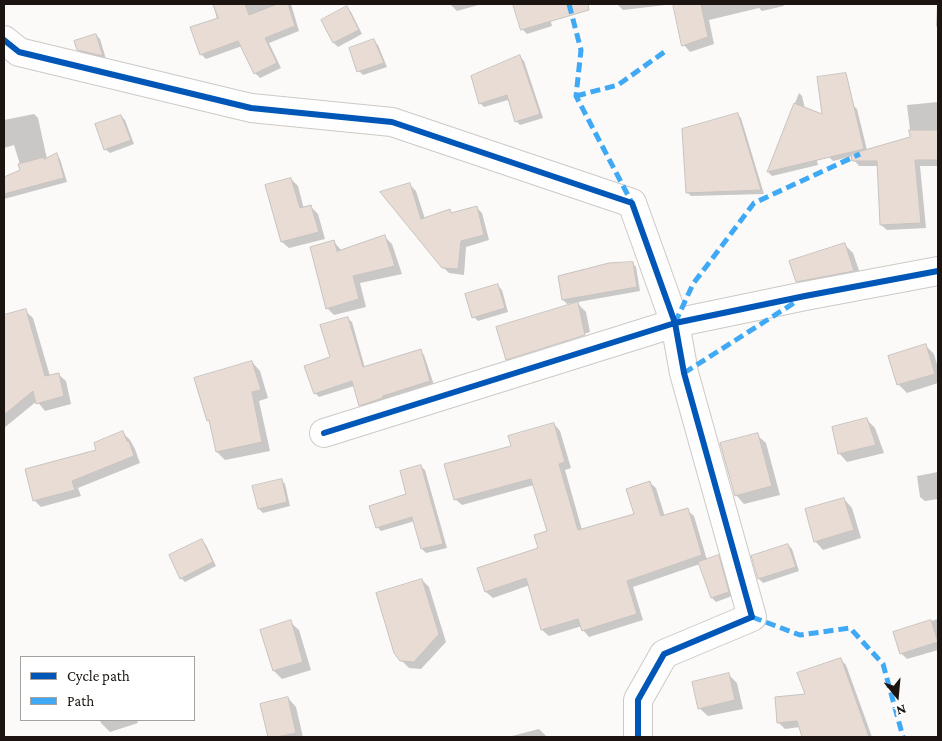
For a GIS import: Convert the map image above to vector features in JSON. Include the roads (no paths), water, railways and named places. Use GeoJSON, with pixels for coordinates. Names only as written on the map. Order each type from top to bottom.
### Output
{"type":"FeatureCollection","features":[{"type":"Feature","properties":{"kind":"street"},"geometry":{"type":"LineString","coordinates":[[4,40],[19,52],[251,108],[392,122],[632,202],[675,323],[684,373],[752,617],[664,654],[638,700],[638,737]]}},
{"type":"Feature","properties":{"kind":"street"},"geometry":{"type":"LineString","coordinates":[[324,433],[675,323],[938,271]]}}]}
